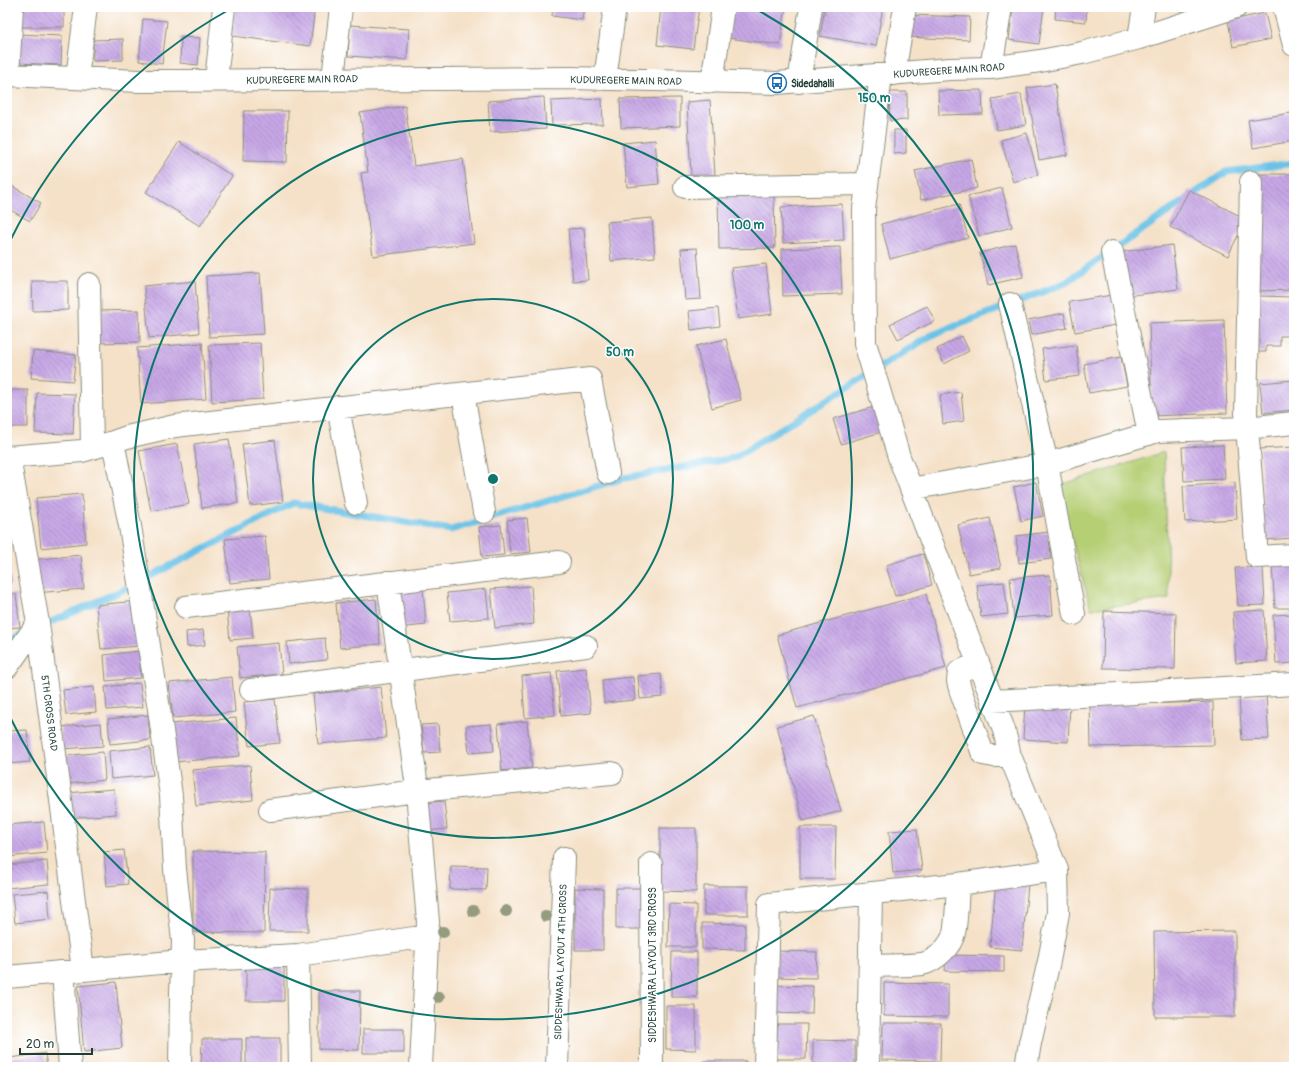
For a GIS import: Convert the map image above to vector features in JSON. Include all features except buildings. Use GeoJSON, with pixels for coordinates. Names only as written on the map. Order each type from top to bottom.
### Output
{"type":"FeatureCollection","features":[{"type":"Feature","properties":{"kind":"street"},"geometry":{"type":"LineString","coordinates":[[8,76],[12,7]]}},
{"type":"Feature","properties":{"kind":"street"},"geometry":{"type":"LineString","coordinates":[[77,78],[86,7]]}},
{"type":"Feature","properties":{"kind":"street"},"geometry":{"type":"LineString","coordinates":[[216,80],[224,7]]}},
{"type":"Feature","properties":{"kind":"street"},"geometry":{"type":"LineString","coordinates":[[333,79],[341,7]]}},
{"type":"Feature","properties":{"kind":"street"},"geometry":{"type":"LineString","coordinates":[[605,79],[615,7]]}},
{"type":"Feature","properties":{"kind":"street"},"geometry":{"type":"LineString","coordinates":[[712,82],[723,7]]}},
{"type":"Feature","properties":{"kind":"street"},"geometry":{"type":"LineString","coordinates":[[799,82],[811,7]]}},
{"type":"Feature","properties":{"kind":"street"},"geometry":{"type":"LineString","coordinates":[[905,7],[888,74],[867,184],[864,209],[865,343],[899,457],[1004,730],[1010,756],[1057,870],[1058,913],[1026,1067]]}},
{"type":"Feature","properties":{"kind":"street"},"geometry":{"type":"LineString","coordinates":[[991,68],[1001,7]]}},
{"type":"Feature","properties":{"kind":"street"},"geometry":{"type":"LineString","coordinates":[[1139,38],[1144,7]]}},
{"type":"Feature","properties":{"kind":"street","name":"KUDUREGERE MAIN ROAD"},"geometry":{"type":"LineString","coordinates":[[8,76],[139,81],[605,79],[712,82],[799,82],[950,69],[991,68],[1082,53],[1139,38],[1236,7]]}},
{"type":"Feature","properties":{"kind":"street"},"geometry":{"type":"LineString","coordinates":[[1284,7],[1294,46]]}},
{"type":"Feature","properties":{"kind":"street"},"geometry":{"type":"LineString","coordinates":[[1251,182],[1246,413],[1258,557],[1294,555]]}},
{"type":"Feature","properties":{"kind":"street"},"geometry":{"type":"LineString","coordinates":[[685,187],[867,184]]}},
{"type":"Feature","properties":{"kind":"street"},"geometry":{"type":"LineString","coordinates":[[1112,252],[1149,434]]}},
{"type":"Feature","properties":{"kind":"street"},"geometry":{"type":"LineString","coordinates":[[89,284],[92,448]]}},
{"type":"Feature","properties":{"kind":"street"},"geometry":{"type":"LineString","coordinates":[[1010,304],[1047,464],[1074,614]]}},
{"type":"Feature","properties":{"kind":"street"},"geometry":{"type":"LineString","coordinates":[[8,457],[82,451],[175,426],[590,379],[608,473]]}},
{"type":"Feature","properties":{"kind":"street"},"geometry":{"type":"LineString","coordinates":[[463,394],[484,512]]}},
{"type":"Feature","properties":{"kind":"street"},"geometry":{"type":"LineString","coordinates":[[338,407],[356,503]]}},
{"type":"Feature","properties":{"kind":"street"},"geometry":{"type":"LineString","coordinates":[[911,489],[1047,464],[1158,431],[1247,428],[1294,423]]}},
{"type":"Feature","properties":{"kind":"street"},"geometry":{"type":"LineString","coordinates":[[113,442],[130,526],[171,796],[175,869],[183,941],[180,1067]]}},
{"type":"Feature","properties":{"kind":"street","name":"5TH CROSS ROAD"},"geometry":{"type":"LineString","coordinates":[[8,457],[38,623],[73,971],[70,1067]]}},
{"type":"Feature","properties":{"kind":"street"},"geometry":{"type":"LineString","coordinates":[[186,607],[559,562]]}},
{"type":"Feature","properties":{"kind":"street"},"geometry":{"type":"LineString","coordinates":[[388,582],[417,791],[428,922],[421,1067]]}},
{"type":"Feature","properties":{"kind":"street"},"geometry":{"type":"LineString","coordinates":[[7,668],[38,623]]}},
{"type":"Feature","properties":{"kind":"street"},"geometry":{"type":"LineString","coordinates":[[251,690],[586,646]]}},
{"type":"Feature","properties":{"kind":"street"},"geometry":{"type":"LineString","coordinates":[[978,663],[960,672],[958,681],[960,689],[983,754],[1010,756]]}},
{"type":"Feature","properties":{"kind":"street"},"geometry":{"type":"LineString","coordinates":[[992,701],[1294,684]]}},
{"type":"Feature","properties":{"kind":"street"},"geometry":{"type":"LineString","coordinates":[[270,810],[417,791],[612,773]]}},
{"type":"Feature","properties":{"kind":"street","name":"SIDDESHWARA LAYOUT 4TH CROSS"},"geometry":{"type":"LineString","coordinates":[[557,1067],[564,858]]}},
{"type":"Feature","properties":{"kind":"street","name":"SIDDESHWARA LAYOUT 3RD CROSS"},"geometry":{"type":"LineString","coordinates":[[651,864],[652,1067]]}},
{"type":"Feature","properties":{"kind":"street"},"geometry":{"type":"LineString","coordinates":[[765,1067],[769,904],[958,884],[1057,870]]}},
{"type":"Feature","properties":{"kind":"street"},"geometry":{"type":"LineString","coordinates":[[870,966],[923,964],[934,959],[944,950],[951,942],[954,932],[958,884]]}},
{"type":"Feature","properties":{"kind":"street"},"geometry":{"type":"LineString","coordinates":[[868,1067],[871,893]]}},
{"type":"Feature","properties":{"kind":"street"},"geometry":{"type":"LineString","coordinates":[[7,977],[182,961],[298,955],[428,936]]}},
{"type":"Feature","properties":{"kind":"street"},"geometry":{"type":"LineString","coordinates":[[298,955],[300,1067]]}},
{"type":"Feature","properties":{"kind":"green space"},"geometry":{"type":"Polygon","coordinates":[[[1164,452],[1169,599],[1091,609],[1057,486],[1164,452]]]}},
{"type":"Feature","properties":{"kind":"waterway"},"geometry":{"type":"LineString","coordinates":[[42,626],[123,590],[293,503],[451,530],[624,478],[734,458],[930,336],[1065,283],[1226,172],[1294,163]]}},
{"type":"Feature","properties":{"kind":"waterway"},"geometry":{"type":"LineString","coordinates":[[7,642],[21,635]]}},
{"type":"Feature","properties":{"kind":"place","name":"Sidedahalli"},"geometry":{"type":"Point","coordinates":[777,83]}}]}
